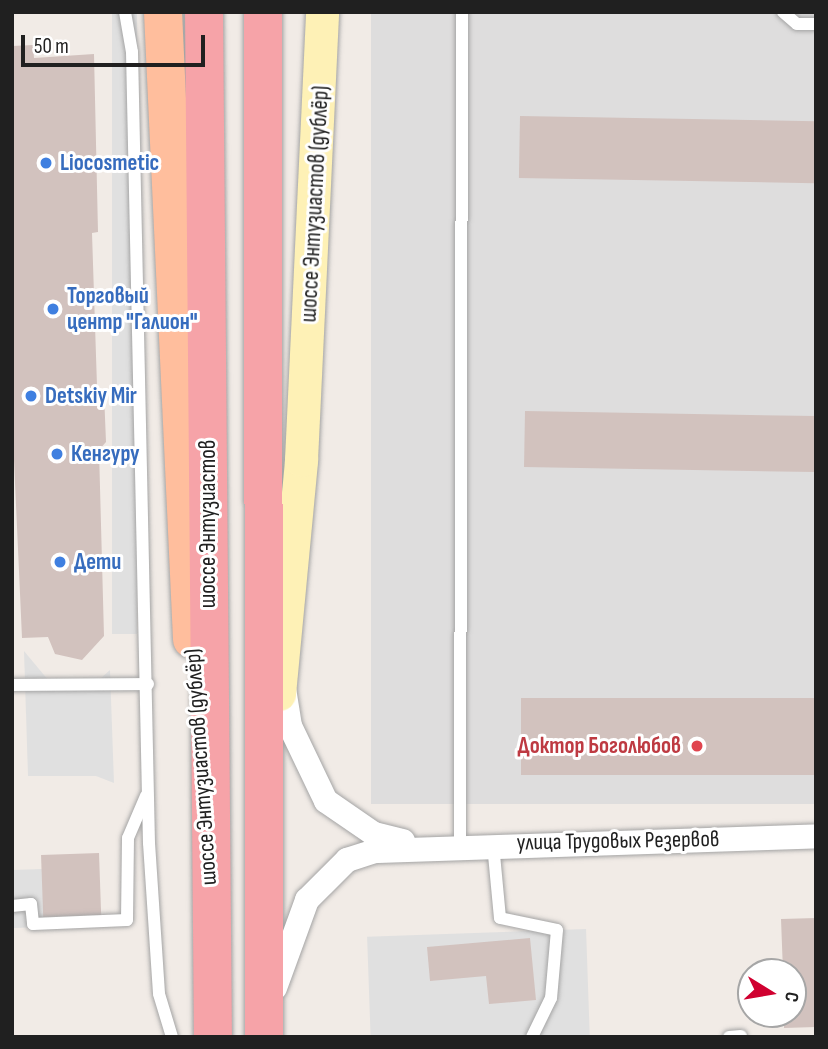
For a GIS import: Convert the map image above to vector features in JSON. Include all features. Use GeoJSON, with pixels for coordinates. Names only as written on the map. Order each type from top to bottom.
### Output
{"type":"FeatureCollection","features":[{"type":"Feature","properties":{"kind":"highway","name":"шоссе Энтузиастов"},"geometry":{"type":"LineString","coordinates":[[204,12],[213,1037]]}},
{"type":"Feature","properties":{"kind":"highway"},"geometry":{"type":"LineString","coordinates":[[263,12],[264,1037]]}},
{"type":"Feature","properties":{"kind":"main road","name":"шоссе Энтузиастов (дублёр)"},"geometry":{"type":"LineString","coordinates":[[163,12],[212,935]]}},
{"type":"Feature","properties":{"kind":"main road","name":"шоссе Энтузиастов (дублёр)"},"geometry":{"type":"LineString","coordinates":[[263,855],[281,668],[318,182],[322,12]]}},
{"type":"Feature","properties":{"kind":"street","name":"улица Трудовых Резервов"},"geometry":{"type":"LineString","coordinates":[[281,668],[290,726],[326,802],[374,834],[420,845]]}},
{"type":"Feature","properties":{"kind":"street","name":"улица Трудовых Резервов"},"geometry":{"type":"LineString","coordinates":[[264,1037],[282,958],[307,900],[327,875],[375,850],[420,845],[816,836]]}},
{"type":"Feature","properties":{"kind":"lane"},"geometry":{"type":"LineString","coordinates":[[125,12],[132,65],[149,789],[159,994],[172,1037]]}},
{"type":"Feature","properties":{"kind":"lane"},"geometry":{"type":"LineString","coordinates":[[460,845],[462,12]]}},
{"type":"Feature","properties":{"kind":"lane"},"geometry":{"type":"LineString","coordinates":[[783,12],[796,24],[816,24]]}},
{"type":"Feature","properties":{"kind":"lane"},"geometry":{"type":"LineString","coordinates":[[12,685],[148,684]]}},
{"type":"Feature","properties":{"kind":"lane"},"geometry":{"type":"LineString","coordinates":[[12,906],[31,904],[33,924],[127,920],[128,838],[149,789]]}},
{"type":"Feature","properties":{"kind":"lane"},"geometry":{"type":"LineString","coordinates":[[493,844],[500,918],[557,930],[551,998],[532,1037]]}},
{"type":"Feature","properties":{"kind":"lane"},"geometry":{"type":"LineString","coordinates":[[729,1037],[741,1036]]}},
{"type":"Feature","properties":{"kind":"shaded area"},"geometry":{"type":"Polygon","coordinates":[[[112,12],[137,12],[137,634],[112,634],[112,12]]]}},
{"type":"Feature","properties":{"kind":"shaded area"},"geometry":{"type":"Polygon","coordinates":[[[371,12],[816,12],[816,804],[371,804],[371,12]]]}},
{"type":"Feature","properties":{"kind":"shaded area"},"geometry":{"type":"Polygon","coordinates":[[[24,651],[49,681],[100,679],[110,670],[114,783],[96,776],[28,776],[24,651]]]}},
{"type":"Feature","properties":{"kind":"shaded area"},"geometry":{"type":"Polygon","coordinates":[[[42,869],[44,927],[14,928],[12,870],[42,869]]]}},
{"type":"Feature","properties":{"kind":"shaded area"},"geometry":{"type":"Polygon","coordinates":[[[586,929],[590,1037],[371,1037],[367,937],[586,929]]]}},
{"type":"Feature","properties":{"kind":"building","name":"Торговый центр \"Галион\""},"geometry":{"type":"Polygon","coordinates":[[[33,45],[34,58],[94,54],[98,232],[92,233],[97,386],[104,393],[106,442],[99,450],[104,636],[82,660],[55,654],[48,637],[22,638],[12,416],[12,46],[33,45]]]}},
{"type":"Feature","properties":{"kind":"building"},"geometry":{"type":"Polygon","coordinates":[[[520,116],[816,121],[815,183],[519,178],[520,116]]]}},
{"type":"Feature","properties":{"kind":"building"},"geometry":{"type":"Polygon","coordinates":[[[525,411],[816,416],[815,472],[524,467],[525,411]]]}},
{"type":"Feature","properties":{"kind":"building"},"geometry":{"type":"Polygon","coordinates":[[[521,698],[816,698],[816,775],[521,775],[521,698]]]}},
{"type":"Feature","properties":{"kind":"building"},"geometry":{"type":"Polygon","coordinates":[[[99,853],[101,915],[43,917],[41,855],[99,853]]]}},
{"type":"Feature","properties":{"kind":"building"},"geometry":{"type":"Polygon","coordinates":[[[816,918],[816,1027],[807,1027],[807,958],[782,958],[781,919],[816,918]]]}},
{"type":"Feature","properties":{"kind":"building"},"geometry":{"type":"Polygon","coordinates":[[[530,938],[536,1000],[489,1004],[486,976],[430,981],[427,947],[530,938]]]}},
{"type":"Feature","properties":{"kind":"place","name":"Liocosmetic"},"geometry":{"type":"Point","coordinates":[46,163]}},
{"type":"Feature","properties":{"kind":"place","name":"Торговый центр \"Галион\""},"geometry":{"type":"Point","coordinates":[53,309]}},
{"type":"Feature","properties":{"kind":"place","name":"Detskiy Mir"},"geometry":{"type":"Point","coordinates":[31,396]}},
{"type":"Feature","properties":{"kind":"place","name":"Кенгуру"},"geometry":{"type":"Point","coordinates":[57,454]}},
{"type":"Feature","properties":{"kind":"place","name":"Дети"},"geometry":{"type":"Point","coordinates":[60,562]}},
{"type":"Feature","properties":{"kind":"place","name":"Доктор Боголюбов"},"geometry":{"type":"Point","coordinates":[697,746]}}]}
